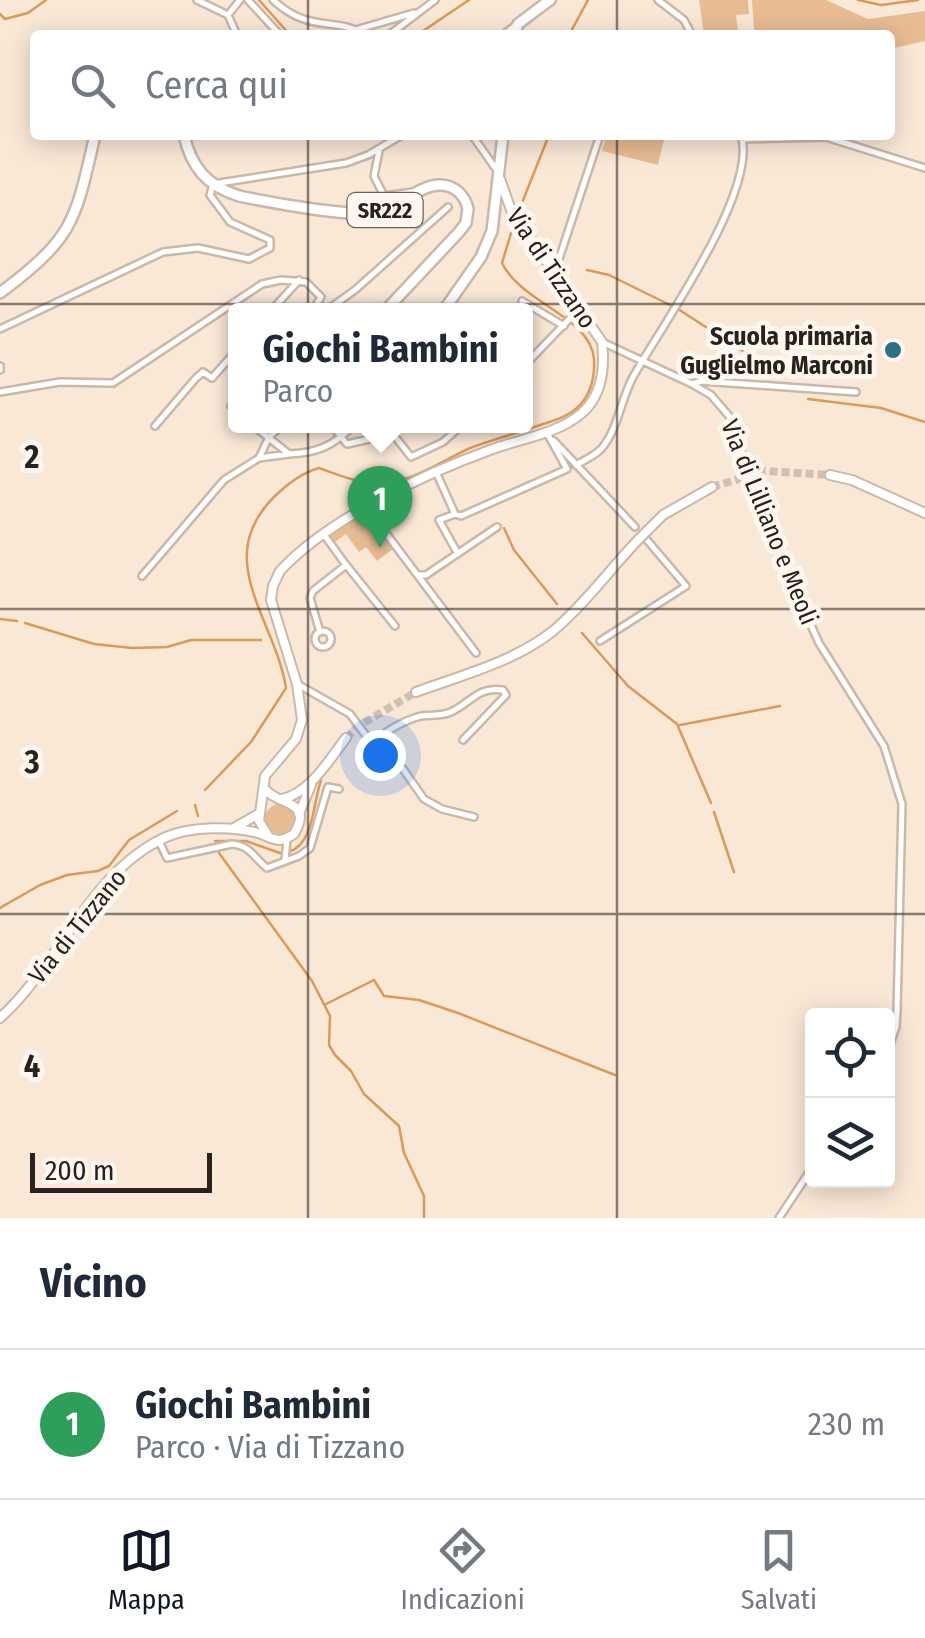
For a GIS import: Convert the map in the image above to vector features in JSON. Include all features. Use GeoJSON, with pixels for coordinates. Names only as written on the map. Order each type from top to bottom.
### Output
{"type":"FeatureCollection","features":[{"type":"Feature","properties":{"kind":"main road"},"geometry":{"type":"LineString","coordinates":[[516,30],[518,24],[550,0]]}},
{"type":"Feature","properties":{"kind":"main road"},"geometry":{"type":"LineString","coordinates":[[0,292],[40,262],[68,228],[79,204],[94,140]]}},
{"type":"Feature","properties":{"kind":"main road"},"geometry":{"type":"LineString","coordinates":[[186,140],[193,163],[213,184]]}},
{"type":"Feature","properties":{"kind":"main road"},"geometry":{"type":"LineString","coordinates":[[449,303],[487,245],[495,218],[503,140]]}},
{"type":"Feature","properties":{"kind":"main road","name":"Via di Tizzano"},"geometry":{"type":"LineString","coordinates":[[264,780],[301,727],[297,684],[271,600],[272,586],[288,563],[366,507],[436,472],[566,424],[593,400],[602,378],[602,342],[510,210],[500,177]]}},
{"type":"Feature","properties":{"kind":"main road","name":"SR222"},"geometry":{"type":"LineString","coordinates":[[213,184],[250,198],[366,213],[396,206],[435,185],[453,188],[466,201],[468,218],[393,303]]}},
{"type":"Feature","properties":{"kind":"main road"},"geometry":{"type":"LineString","coordinates":[[830,474],[925,513]]}},
{"type":"Feature","properties":{"kind":"main road"},"geometry":{"type":"LineString","coordinates":[[416,692],[502,660],[550,633],[593,593],[664,514],[712,486]]}},
{"type":"Feature","properties":{"kind":"main road"},"geometry":{"type":"LineString","coordinates":[[288,838],[298,827],[299,814],[315,777],[346,738]]}},
{"type":"Feature","properties":{"kind":"main road","name":"Via di Tizzano"},"geometry":{"type":"LineString","coordinates":[[0,1018],[111,877],[159,841],[176,834],[244,824],[271,801],[300,792],[315,777]]}},
{"type":"Feature","properties":{"kind":"main road"},"geometry":{"type":"LineString","coordinates":[[264,780],[269,794],[294,805],[299,814]]}},
{"type":"Feature","properties":{"kind":"main road"},"geometry":{"type":"LineString","coordinates":[[264,780],[260,825],[273,838]]}},
{"type":"Feature","properties":{"kind":"main road","name":"Via di Tizzano"},"geometry":{"type":"LineString","coordinates":[[222,830],[288,838]]}},
{"type":"Feature","properties":{"kind":"street"},"geometry":{"type":"LineString","coordinates":[[197,0],[228,15],[235,30]]}},
{"type":"Feature","properties":{"kind":"street"},"geometry":{"type":"LineString","coordinates":[[228,15],[240,0]]}},
{"type":"Feature","properties":{"kind":"street"},"geometry":{"type":"LineString","coordinates":[[248,0],[275,30]]}},
{"type":"Feature","properties":{"kind":"street"},"geometry":{"type":"LineString","coordinates":[[274,0],[287,13],[314,24],[358,30],[414,14]]}},
{"type":"Feature","properties":{"kind":"street"},"geometry":{"type":"LineString","coordinates":[[286,0],[287,13]]}},
{"type":"Feature","properties":{"kind":"street"},"geometry":{"type":"LineString","coordinates":[[395,30],[435,0]]}},
{"type":"Feature","properties":{"kind":"street"},"geometry":{"type":"LineString","coordinates":[[658,0],[684,20],[689,30]]}},
{"type":"Feature","properties":{"kind":"street"},"geometry":{"type":"LineString","coordinates":[[510,30],[518,24]]}},
{"type":"Feature","properties":{"kind":"street"},"geometry":{"type":"LineString","coordinates":[[0,330],[70,293],[163,252],[198,248],[249,259],[267,252],[270,244],[264,236],[230,222],[219,211],[209,193],[213,184],[346,163],[394,140]]}},
{"type":"Feature","properties":{"kind":"street"},"geometry":{"type":"LineString","coordinates":[[475,140],[500,177]]}},
{"type":"Feature","properties":{"kind":"street"},"geometry":{"type":"LineString","coordinates":[[555,271],[598,140]]}},
{"type":"Feature","properties":{"kind":"street"},"geometry":{"type":"LineString","coordinates":[[576,465],[602,449],[633,378],[737,194],[745,162],[742,140]]}},
{"type":"Feature","properties":{"kind":"street"},"geometry":{"type":"LineString","coordinates":[[836,140],[925,168]]}},
{"type":"Feature","properties":{"kind":"street"},"geometry":{"type":"LineString","coordinates":[[380,148],[374,176],[384,196],[422,191]]}},
{"type":"Feature","properties":{"kind":"street"},"geometry":{"type":"LineString","coordinates":[[338,303],[448,207]]}},
{"type":"Feature","properties":{"kind":"street"},"geometry":{"type":"LineString","coordinates":[[231,303],[250,290],[281,280],[299,280],[321,297],[317,303]]}},
{"type":"Feature","properties":{"kind":"street"},"geometry":{"type":"LineString","coordinates":[[278,303],[299,280]]}},
{"type":"Feature","properties":{"kind":"street"},"geometry":{"type":"LineString","coordinates":[[0,392],[60,382],[114,383],[228,305]]}},
{"type":"Feature","properties":{"kind":"street"},"geometry":{"type":"LineString","coordinates":[[533,308],[564,326]]}},
{"type":"Feature","properties":{"kind":"street"},"geometry":{"type":"LineString","coordinates":[[533,357],[580,308]]}},
{"type":"Feature","properties":{"kind":"street","name":"Via di Lilliano e Meoli"},"geometry":{"type":"LineString","coordinates":[[602,342],[711,395],[729,416],[773,540],[819,643],[873,724],[890,761],[900,794],[903,863],[895,1023]]}},
{"type":"Feature","properties":{"kind":"street"},"geometry":{"type":"LineString","coordinates":[[155,426],[196,378],[203,372],[212,378],[228,360]]}},
{"type":"Feature","properties":{"kind":"street"},"geometry":{"type":"LineString","coordinates":[[692,384],[702,381],[856,392]]}},
{"type":"Feature","properties":{"kind":"street"},"geometry":{"type":"LineString","coordinates":[[264,433],[288,454]]}},
{"type":"Feature","properties":{"kind":"street"},"geometry":{"type":"LineString","coordinates":[[258,458],[273,433]]}},
{"type":"Feature","properties":{"kind":"street"},"geometry":{"type":"LineString","coordinates":[[338,433],[347,444],[393,434],[411,457],[444,442],[454,433]]}},
{"type":"Feature","properties":{"kind":"street"},"geometry":{"type":"LineString","coordinates":[[142,576],[224,480],[258,458],[319,450],[346,433]]}},
{"type":"Feature","properties":{"kind":"street"},"geometry":{"type":"LineString","coordinates":[[370,440],[380,433]]}},
{"type":"Feature","properties":{"kind":"street"},"geometry":{"type":"LineString","coordinates":[[547,433],[634,526]]}},
{"type":"Feature","properties":{"kind":"street"},"geometry":{"type":"LineString","coordinates":[[458,554],[439,520],[455,514],[461,516],[567,469],[547,433]]}},
{"type":"Feature","properties":{"kind":"street"},"geometry":{"type":"LineString","coordinates":[[436,472],[455,514]]}},
{"type":"Feature","properties":{"kind":"street"},"geometry":{"type":"LineString","coordinates":[[366,507],[418,576],[425,579],[476,654]]}},
{"type":"Feature","properties":{"kind":"street"},"geometry":{"type":"LineString","coordinates":[[425,579],[497,527]]}},
{"type":"Feature","properties":{"kind":"street"},"geometry":{"type":"LineString","coordinates":[[325,536],[394,626]]}},
{"type":"Feature","properties":{"kind":"street"},"geometry":{"type":"LineString","coordinates":[[600,641],[686,586],[644,537]]}},
{"type":"Feature","properties":{"kind":"street"},"geometry":{"type":"LineString","coordinates":[[320,632],[310,598],[346,564]]}},
{"type":"Feature","properties":{"kind":"street"},"geometry":{"type":"LineString","coordinates":[[297,684],[350,714],[373,745],[403,769],[424,799],[442,809],[474,817]]}},
{"type":"Feature","properties":{"kind":"street"},"geometry":{"type":"LineString","coordinates":[[373,745],[382,735],[422,716],[448,714],[477,693],[503,690],[506,695],[501,703],[462,740]]}},
{"type":"Feature","properties":{"kind":"street"},"geometry":{"type":"LineString","coordinates":[[159,841],[167,858],[232,844],[248,848],[267,868],[274,868],[310,848],[328,787],[339,789]]}},
{"type":"Feature","properties":{"kind":"street"},"geometry":{"type":"LineString","coordinates":[[273,838],[284,851]]}},
{"type":"Feature","properties":{"kind":"street"},"geometry":{"type":"LineString","coordinates":[[285,860],[288,838]]}},
{"type":"Feature","properties":{"kind":"street"},"geometry":{"type":"LineString","coordinates":[[779,1218],[805,1179]]}},
{"type":"Feature","properties":{"kind":"shaded area"},"geometry":{"type":"Polygon","coordinates":[[[699,0],[748,0],[749,14],[736,15],[738,30],[703,30],[699,0]]]}},
{"type":"Feature","properties":{"kind":"shaded area"},"geometry":{"type":"Polygon","coordinates":[[[752,0],[826,0],[868,19],[925,11],[925,41],[895,48],[895,30],[754,30],[752,0]]]}},
{"type":"Feature","properties":{"kind":"shaded area"},"geometry":{"type":"Polygon","coordinates":[[[605,140],[664,140],[658,165],[602,151],[605,140]]]}},
{"type":"Feature","properties":{"kind":"shaded area"},"geometry":{"type":"Polygon","coordinates":[[[361,513],[367,514],[393,549],[377,561],[366,547],[359,552],[346,534],[335,542],[331,536],[361,513]]]}},
{"type":"Feature","properties":{"kind":"shaded area"},"geometry":{"type":"Polygon","coordinates":[[[280,804],[291,808],[295,819],[291,830],[280,834],[269,830],[265,819],[269,808],[280,804]]]}},
{"type":"Feature","properties":{"kind":"waterway"},"geometry":{"type":"LineString","coordinates":[[0,14],[5,19],[28,13],[46,0]]}},
{"type":"Feature","properties":{"kind":"waterway"},"geometry":{"type":"LineString","coordinates":[[259,0],[286,30]]}},
{"type":"Feature","properties":{"kind":"waterway"},"geometry":{"type":"LineString","coordinates":[[424,30],[469,0]]}},
{"type":"Feature","properties":{"kind":"waterway"},"geometry":{"type":"LineString","coordinates":[[572,30],[588,0]]}},
{"type":"Feature","properties":{"kind":"waterway"},"geometry":{"type":"LineString","coordinates":[[858,0],[881,5],[918,0]]}},
{"type":"Feature","properties":{"kind":"waterway"},"geometry":{"type":"LineString","coordinates":[[518,213],[547,140]]}},
{"type":"Feature","properties":{"kind":"waterway"},"geometry":{"type":"LineString","coordinates":[[515,220],[502,263],[524,289],[581,332],[594,359],[591,385],[577,408],[533,427]]}},
{"type":"Feature","properties":{"kind":"waterway"},"geometry":{"type":"LineString","coordinates":[[587,270],[609,275],[672,306]]}},
{"type":"Feature","properties":{"kind":"waterway"},"geometry":{"type":"LineString","coordinates":[[678,309],[769,368]]}},
{"type":"Feature","properties":{"kind":"waterway"},"geometry":{"type":"LineString","coordinates":[[808,399],[881,408],[925,422]]}},
{"type":"Feature","properties":{"kind":"waterway"},"geometry":{"type":"LineString","coordinates":[[205,790],[251,742],[286,688],[247,567],[248,544],[256,521],[273,498],[294,480],[319,468],[365,482],[403,480],[470,448],[516,433]]}},
{"type":"Feature","properties":{"kind":"waterway"},"geometry":{"type":"LineString","coordinates":[[504,528],[514,550],[557,604]]}},
{"type":"Feature","properties":{"kind":"waterway"},"geometry":{"type":"LineString","coordinates":[[0,619],[17,621]]}},
{"type":"Feature","properties":{"kind":"waterway"},"geometry":{"type":"LineString","coordinates":[[25,623],[94,644],[132,648],[167,647],[191,640],[261,640]]}},
{"type":"Feature","properties":{"kind":"waterway"},"geometry":{"type":"LineString","coordinates":[[582,633],[628,686],[677,724],[711,803]]}},
{"type":"Feature","properties":{"kind":"waterway"},"geometry":{"type":"LineString","coordinates":[[680,725],[780,706]]}},
{"type":"Feature","properties":{"kind":"waterway"},"geometry":{"type":"LineString","coordinates":[[289,852],[297,848],[308,832],[321,780]]}},
{"type":"Feature","properties":{"kind":"waterway"},"geometry":{"type":"LineString","coordinates":[[195,805],[198,816]]}},
{"type":"Feature","properties":{"kind":"waterway"},"geometry":{"type":"LineString","coordinates":[[0,908],[40,885],[109,866],[129,840],[177,811]]}},
{"type":"Feature","properties":{"kind":"waterway"},"geometry":{"type":"LineString","coordinates":[[714,812],[734,872]]}},
{"type":"Feature","properties":{"kind":"waterway"},"geometry":{"type":"LineString","coordinates":[[215,841],[246,841],[280,853]]}},
{"type":"Feature","properties":{"kind":"waterway"},"geometry":{"type":"LineString","coordinates":[[219,853],[312,981],[330,1016],[329,1045],[335,1055],[351,1071],[364,1094],[399,1126],[404,1153],[424,1196],[424,1218]]}},
{"type":"Feature","properties":{"kind":"waterway"},"geometry":{"type":"LineString","coordinates":[[326,1004],[374,980],[384,996],[419,1000],[458,1013],[615,1075]]}},
{"type":"Feature","properties":{"kind":"tunnel"},"geometry":{"type":"LineString","coordinates":[[712,487],[765,471],[830,475]]}},
{"type":"Feature","properties":{"kind":"tunnel"},"geometry":{"type":"LineString","coordinates":[[346,738],[360,725],[416,692]]}},
{"type":"Feature","properties":{"kind":"place","name":"Scuola primaria Guglielmo Marconi"},"geometry":{"type":"Point","coordinates":[893,350]}},
{"type":"Feature","properties":{"kind":"place","name":"Giochi Bambini"},"geometry":{"type":"Point","coordinates":[380,548]}}]}
